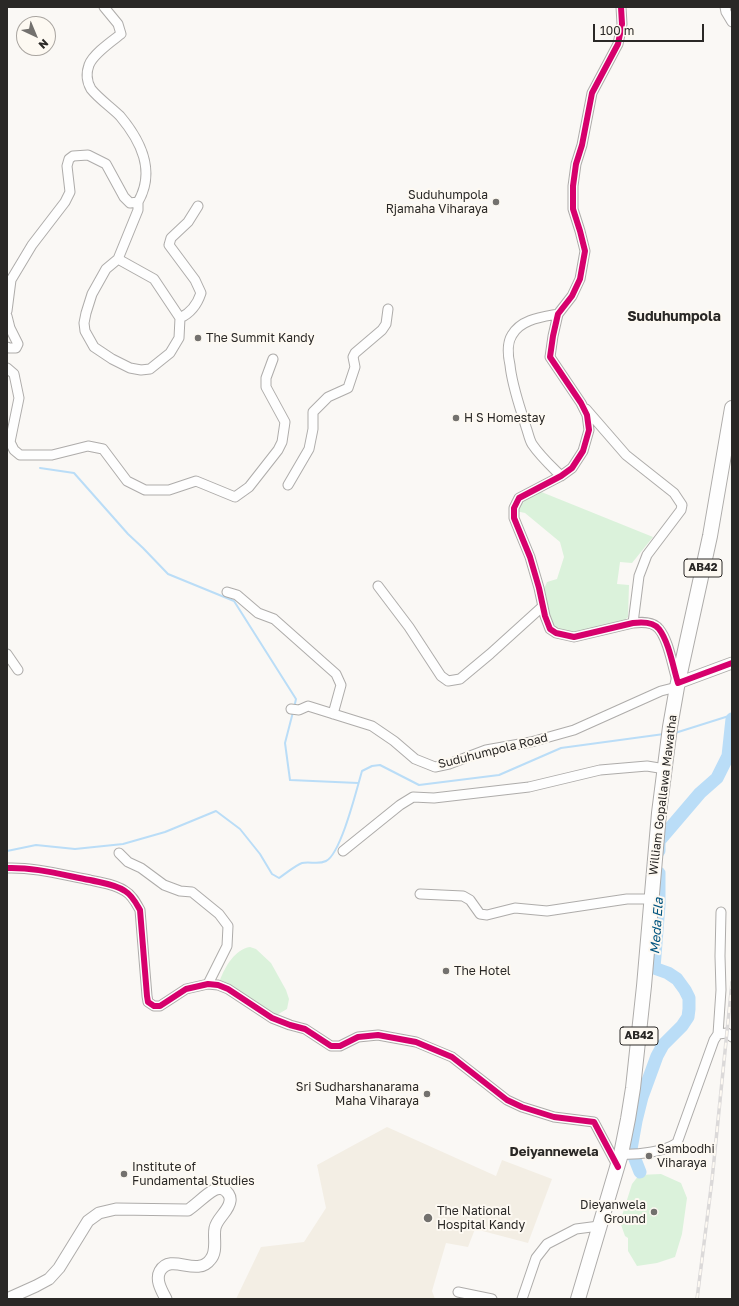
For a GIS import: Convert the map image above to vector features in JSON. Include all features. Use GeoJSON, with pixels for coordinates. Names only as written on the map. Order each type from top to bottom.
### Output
{"type":"FeatureCollection","features":[{"type":"Feature","properties":{"kind":"main road","name":"William Gopallawa Mawatha"},"geometry":{"type":"LineString","coordinates":[[578,1299],[599,1226],[626,1158],[652,899],[659,813],[670,727],[710,536],[732,408]]}},
{"type":"Feature","properties":{"kind":"street"},"geometry":{"type":"LineString","coordinates":[[104,7],[118,24],[121,34],[93,58],[89,65],[86,77],[91,88],[120,117],[139,142],[147,166],[144,192],[138,202],[138,210],[118,259],[106,269],[92,294],[84,323],[85,331],[94,347],[112,359],[130,368],[141,370],[150,369],[170,352],[179,338],[180,318],[154,279],[118,259]]}},
{"type":"Feature","properties":{"kind":"street"},"geometry":{"type":"LineString","coordinates":[[621,7],[622,24],[618,44],[592,93],[582,145],[576,164],[573,186],[573,209],[584,251],[580,279],[572,296],[558,314],[550,357],[581,403],[626,455],[674,493],[682,505],[681,510],[647,555],[639,576],[632,623]]}},
{"type":"Feature","properties":{"kind":"street"},"geometry":{"type":"LineString","coordinates":[[726,7],[726,12],[732,22]]}},
{"type":"Feature","properties":{"kind":"street"},"geometry":{"type":"LineString","coordinates":[[7,311],[11,280],[32,245],[65,202],[70,192],[67,166],[69,159],[73,156],[88,155],[106,164],[124,197],[130,203],[138,202]]}},
{"type":"Feature","properties":{"kind":"street"},"geometry":{"type":"LineString","coordinates":[[180,318],[189,314],[198,302],[201,293],[196,280],[169,245],[171,238],[188,222],[198,206]]}},
{"type":"Feature","properties":{"kind":"street"},"geometry":{"type":"LineString","coordinates":[[288,485],[309,449],[313,429],[313,412],[328,397],[348,388],[355,367],[353,357],[355,353],[382,330],[386,324],[388,309]]}},
{"type":"Feature","properties":{"kind":"street"},"geometry":{"type":"LineString","coordinates":[[558,314],[535,318],[521,326],[512,335],[508,349],[514,386],[531,443],[540,455],[561,476]]}},
{"type":"Feature","properties":{"kind":"street"},"geometry":{"type":"LineString","coordinates":[[7,316],[10,328],[18,344],[16,348],[7,347]]}},
{"type":"Feature","properties":{"kind":"street"},"geometry":{"type":"LineString","coordinates":[[7,368],[14,374],[19,398],[10,442],[14,450],[20,455],[52,455],[88,446],[103,449],[127,481],[145,490],[169,490],[196,481],[235,497],[249,487],[278,450],[282,442],[285,422],[266,387],[266,378],[273,359]]}},
{"type":"Feature","properties":{"kind":"street"},"geometry":{"type":"LineString","coordinates":[[581,403],[587,415],[589,430],[583,451],[572,468],[561,476],[519,498],[514,508],[514,518],[530,557],[545,616],[550,629],[556,634],[574,637],[632,623],[641,622],[651,624],[659,628],[667,644],[678,685],[732,663]]}},
{"type":"Feature","properties":{"kind":"street"},"geometry":{"type":"LineString","coordinates":[[378,586],[409,627],[441,676],[448,681],[460,678],[490,654],[543,606]]}},
{"type":"Feature","properties":{"kind":"street"},"geometry":{"type":"LineString","coordinates":[[227,592],[237,595],[258,613],[274,619],[336,674],[341,685],[333,714]]}},
{"type":"Feature","properties":{"kind":"street"},"geometry":{"type":"LineString","coordinates":[[7,654],[18,670]]}},
{"type":"Feature","properties":{"kind":"street","name":"Suduhumpola Road"},"geometry":{"type":"LineString","coordinates":[[294,709],[308,706],[372,726],[394,741],[415,759],[435,767],[449,764],[486,750],[531,742],[574,730],[661,691],[678,685]]}},
{"type":"Feature","properties":{"kind":"street"},"geometry":{"type":"LineString","coordinates":[[343,851],[400,805],[413,797],[442,797],[529,787],[600,770],[647,766],[665,767]]}},
{"type":"Feature","properties":{"kind":"street"},"geometry":{"type":"LineString","coordinates":[[119,853],[128,862],[141,868],[164,885],[180,891],[192,892],[219,914],[228,926],[227,946],[208,984]]}},
{"type":"Feature","properties":{"kind":"street"},"geometry":{"type":"LineString","coordinates":[[7,868],[36,870],[84,879],[116,886],[126,891],[140,910],[147,996],[148,1002],[154,1006],[166,1004],[186,989],[208,984],[218,985],[228,989],[272,1018],[305,1029],[331,1046],[340,1046],[358,1037],[378,1035],[416,1042],[452,1057],[508,1100],[517,1105],[554,1117],[594,1122],[626,1158],[671,1147],[677,1143],[714,1040],[718,1034],[721,990],[721,912]]}},
{"type":"Feature","properties":{"kind":"street"},"geometry":{"type":"LineString","coordinates":[[420,894],[464,896],[470,900],[480,914],[487,915],[515,908],[547,911],[627,899],[652,899]]}},
{"type":"Feature","properties":{"kind":"street"},"geometry":{"type":"LineString","coordinates":[[718,1034],[727,1033],[732,1036]]}},
{"type":"Feature","properties":{"kind":"street"},"geometry":{"type":"LineString","coordinates":[[7,1299],[49,1279],[59,1268],[88,1221],[99,1213],[116,1209],[188,1210],[215,1189],[220,1188],[225,1190],[229,1195],[230,1202],[216,1226],[214,1251],[210,1260],[198,1267],[182,1264],[167,1264],[163,1267],[159,1273],[158,1281],[166,1299]]}},
{"type":"Feature","properties":{"kind":"street"},"geometry":{"type":"LineString","coordinates":[[522,1299],[536,1258],[547,1244],[576,1229],[599,1226]]}},
{"type":"Feature","properties":{"kind":"street"},"geometry":{"type":"LineString","coordinates":[[458,1292],[492,1299]]}},
{"type":"Feature","properties":{"kind":"shaded area","name":"The National Hospital Kandy"},"geometry":{"type":"Polygon","coordinates":[[[387,1127],[496,1176],[502,1160],[552,1179],[528,1243],[475,1229],[468,1247],[446,1243],[432,1291],[435,1299],[236,1299],[261,1247],[304,1242],[326,1208],[317,1165],[387,1127]]]}},
{"type":"Feature","properties":{"kind":"green space"},"geometry":{"type":"Polygon","coordinates":[[[539,491],[653,537],[632,563],[620,562],[617,584],[629,585],[628,617],[624,621],[567,634],[549,624],[543,591],[547,582],[557,579],[564,557],[560,542],[525,513],[516,511],[525,496],[539,491]]]}},
{"type":"Feature","properties":{"kind":"green space"},"geometry":{"type":"Polygon","coordinates":[[[250,947],[256,949],[271,963],[286,990],[289,999],[287,1009],[275,1016],[224,985],[220,980],[231,959],[240,951],[250,947]]]}},
{"type":"Feature","properties":{"kind":"green space","name":"Dieyanwela Ground"},"geometry":{"type":"Polygon","coordinates":[[[661,1174],[681,1183],[687,1198],[682,1234],[675,1257],[657,1263],[637,1266],[628,1251],[628,1238],[625,1236],[620,1222],[632,1184],[639,1175],[661,1174]]]}},
{"type":"Feature","properties":{"kind":"waterway"},"geometry":{"type":"LineString","coordinates":[[40,468],[74,473],[128,534],[168,574],[234,601],[296,699],[294,708]]}},
{"type":"Feature","properties":{"kind":"waterway"},"geometry":{"type":"LineString","coordinates":[[293,712],[285,743],[290,780],[358,783]]}},
{"type":"Feature","properties":{"kind":"waterway"},"geometry":{"type":"LineString","coordinates":[[675,733],[732,715]]}},
{"type":"Feature","properties":{"kind":"waterway","name":"Meda Ela"},"geometry":{"type":"LineString","coordinates":[[659,851],[659,841],[700,793],[717,778],[728,756],[732,719]]}},
{"type":"Feature","properties":{"kind":"waterway"},"geometry":{"type":"LineString","coordinates":[[7,851],[36,845],[75,849],[123,844],[165,832],[216,811],[240,829],[260,854],[272,874],[279,878],[302,863],[323,862],[332,856],[348,820],[362,771],[372,766],[380,765],[419,785],[499,775],[561,748],[664,734]]}},
{"type":"Feature","properties":{"kind":"waterway","name":"Meda Ela"},"geometry":{"type":"LineString","coordinates":[[640,1172],[631,1149],[642,1097],[657,1056],[663,1045],[682,1026],[688,1017],[689,1009],[689,998],[677,979],[668,973],[654,968],[659,905],[659,873]]}},
{"type":"Feature","properties":{"kind":"railway"},"geometry":{"type":"LineString","coordinates":[[697,1299],[712,1180],[732,982]]}},
{"type":"Feature","properties":{"kind":"cycle path"},"geometry":{"type":"LineString","coordinates":[[621,7],[622,24],[618,44],[592,93],[582,145],[576,164],[573,186],[573,209],[585,251],[580,279],[572,296],[558,314],[550,357],[581,403],[587,415],[589,430],[583,451],[572,468],[561,476],[519,498],[514,508],[514,518],[530,557],[545,616],[550,629],[556,633],[574,637],[633,623],[650,623],[656,626],[662,634],[678,683],[732,663]]}},
{"type":"Feature","properties":{"kind":"cycle path"},"geometry":{"type":"LineString","coordinates":[[7,868],[38,870],[104,883],[117,887],[130,895],[140,910],[147,996],[148,1002],[154,1006],[160,1006],[186,989],[208,984],[218,985],[228,989],[272,1018],[305,1029],[331,1046],[340,1046],[358,1037],[378,1035],[416,1042],[452,1057],[507,1100],[522,1107],[554,1117],[594,1122],[618,1167]]}},
{"type":"Feature","properties":{"kind":"place","name":"Suduhumpola Rjamaha Viharaya"},"geometry":{"type":"Point","coordinates":[496,202]}},
{"type":"Feature","properties":{"kind":"place","name":"The Summit Kandy"},"geometry":{"type":"Point","coordinates":[198,338]}},
{"type":"Feature","properties":{"kind":"place","name":"H S Homestay"},"geometry":{"type":"Point","coordinates":[456,418]}},
{"type":"Feature","properties":{"kind":"place","name":"The Hotel"},"geometry":{"type":"Point","coordinates":[446,971]}},
{"type":"Feature","properties":{"kind":"place","name":"Sri Sudharshanarama Maha Viharaya"},"geometry":{"type":"Point","coordinates":[427,1094]}},
{"type":"Feature","properties":{"kind":"place","name":"Sambodhi Viharaya"},"geometry":{"type":"Point","coordinates":[649,1156]}},
{"type":"Feature","properties":{"kind":"place","name":"Institute of Fundamental Studies"},"geometry":{"type":"Point","coordinates":[124,1174]}},
{"type":"Feature","properties":{"kind":"place","name":"Dieyanwela Ground"},"geometry":{"type":"Point","coordinates":[654,1212]}},
{"type":"Feature","properties":{"kind":"place","name":"The National Hospital Kandy"},"geometry":{"type":"Point","coordinates":[428,1218]}},
{"type":"Feature","properties":{"kind":"district","name":"Suduhumpola"},"geometry":{"type":"Point","coordinates":[674,317]}},
{"type":"Feature","properties":{"kind":"district","name":"Deiyannewela"},"geometry":{"type":"Point","coordinates":[554,1152]}}]}
